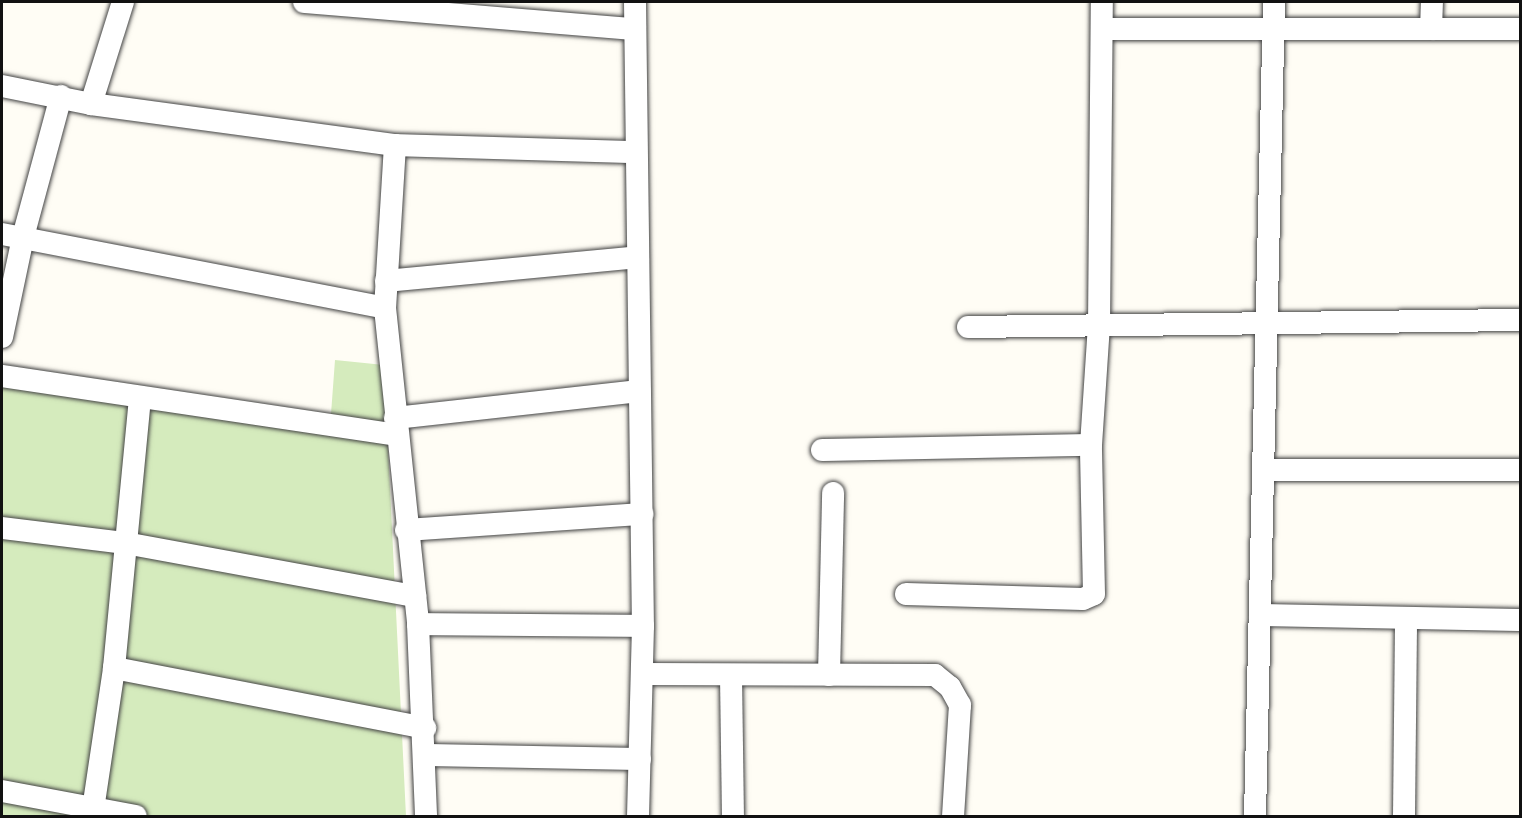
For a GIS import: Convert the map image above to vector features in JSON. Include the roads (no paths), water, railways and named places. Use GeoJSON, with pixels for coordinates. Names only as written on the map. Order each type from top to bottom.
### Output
{"type":"FeatureCollection","features":[{"type":"Feature","properties":{"kind":"street"},"geometry":{"type":"LineString","coordinates":[[91,104],[123,2]]}},
{"type":"Feature","properties":{"kind":"street"},"geometry":{"type":"LineString","coordinates":[[304,2],[449,8],[635,29]]}},
{"type":"Feature","properties":{"kind":"street"},"geometry":{"type":"LineString","coordinates":[[635,2],[635,152],[643,626],[638,816]]}},
{"type":"Feature","properties":{"kind":"street"},"geometry":{"type":"LineString","coordinates":[[906,594],[1083,598],[1094,594],[1091,445],[1099,326],[1102,2]]}},
{"type":"Feature","properties":{"kind":"street"},"geometry":{"type":"LineString","coordinates":[[1255,816],[1274,2]]}},
{"type":"Feature","properties":{"kind":"street"},"geometry":{"type":"LineString","coordinates":[[1431,29],[1432,2]]}},
{"type":"Feature","properties":{"kind":"street"},"geometry":{"type":"LineString","coordinates":[[1102,29],[1521,29]]}},
{"type":"Feature","properties":{"kind":"street"},"geometry":{"type":"LineString","coordinates":[[2,86],[61,96],[91,104],[395,145],[635,152]]}},
{"type":"Feature","properties":{"kind":"street"},"geometry":{"type":"LineString","coordinates":[[2,337],[12,235],[61,96]]}},
{"type":"Feature","properties":{"kind":"street"},"geometry":{"type":"LineString","coordinates":[[395,145],[385,308],[406,530],[418,624],[425,728],[426,816]]}},
{"type":"Feature","properties":{"kind":"street"},"geometry":{"type":"LineString","coordinates":[[12,235],[385,308]]}},
{"type":"Feature","properties":{"kind":"street"},"geometry":{"type":"LineString","coordinates":[[386,280],[638,256]]}},
{"type":"Feature","properties":{"kind":"street"},"geometry":{"type":"LineString","coordinates":[[968,327],[1521,320]]}},
{"type":"Feature","properties":{"kind":"street"},"geometry":{"type":"LineString","coordinates":[[2,376],[140,397],[396,426],[640,391]]}},
{"type":"Feature","properties":{"kind":"street"},"geometry":{"type":"LineString","coordinates":[[93,812],[114,668],[140,397]]}},
{"type":"Feature","properties":{"kind":"street"},"geometry":{"type":"LineString","coordinates":[[822,450],[1091,445]]}},
{"type":"Feature","properties":{"kind":"street"},"geometry":{"type":"LineString","coordinates":[[1263,470],[1521,470]]}},
{"type":"Feature","properties":{"kind":"street"},"geometry":{"type":"LineString","coordinates":[[829,675],[833,494]]}},
{"type":"Feature","properties":{"kind":"street"},"geometry":{"type":"LineString","coordinates":[[406,530],[642,514]]}},
{"type":"Feature","properties":{"kind":"street"},"geometry":{"type":"LineString","coordinates":[[2,528],[125,543],[415,596]]}},
{"type":"Feature","properties":{"kind":"street"},"geometry":{"type":"LineString","coordinates":[[1260,615],[1521,620]]}},
{"type":"Feature","properties":{"kind":"street"},"geometry":{"type":"LineString","coordinates":[[1404,816],[1406,618]]}},
{"type":"Feature","properties":{"kind":"street"},"geometry":{"type":"LineString","coordinates":[[418,624],[643,626]]}},
{"type":"Feature","properties":{"kind":"street"},"geometry":{"type":"LineString","coordinates":[[114,668],[425,728]]}},
{"type":"Feature","properties":{"kind":"street"},"geometry":{"type":"LineString","coordinates":[[642,674],[731,676],[920,672],[935,675],[950,687],[960,705],[953,816]]}},
{"type":"Feature","properties":{"kind":"street"},"geometry":{"type":"LineString","coordinates":[[731,676],[732,816]]}},
{"type":"Feature","properties":{"kind":"street"},"geometry":{"type":"LineString","coordinates":[[426,755],[640,759]]}},
{"type":"Feature","properties":{"kind":"street"},"geometry":{"type":"LineString","coordinates":[[2,791],[93,812],[136,816]]}}]}
